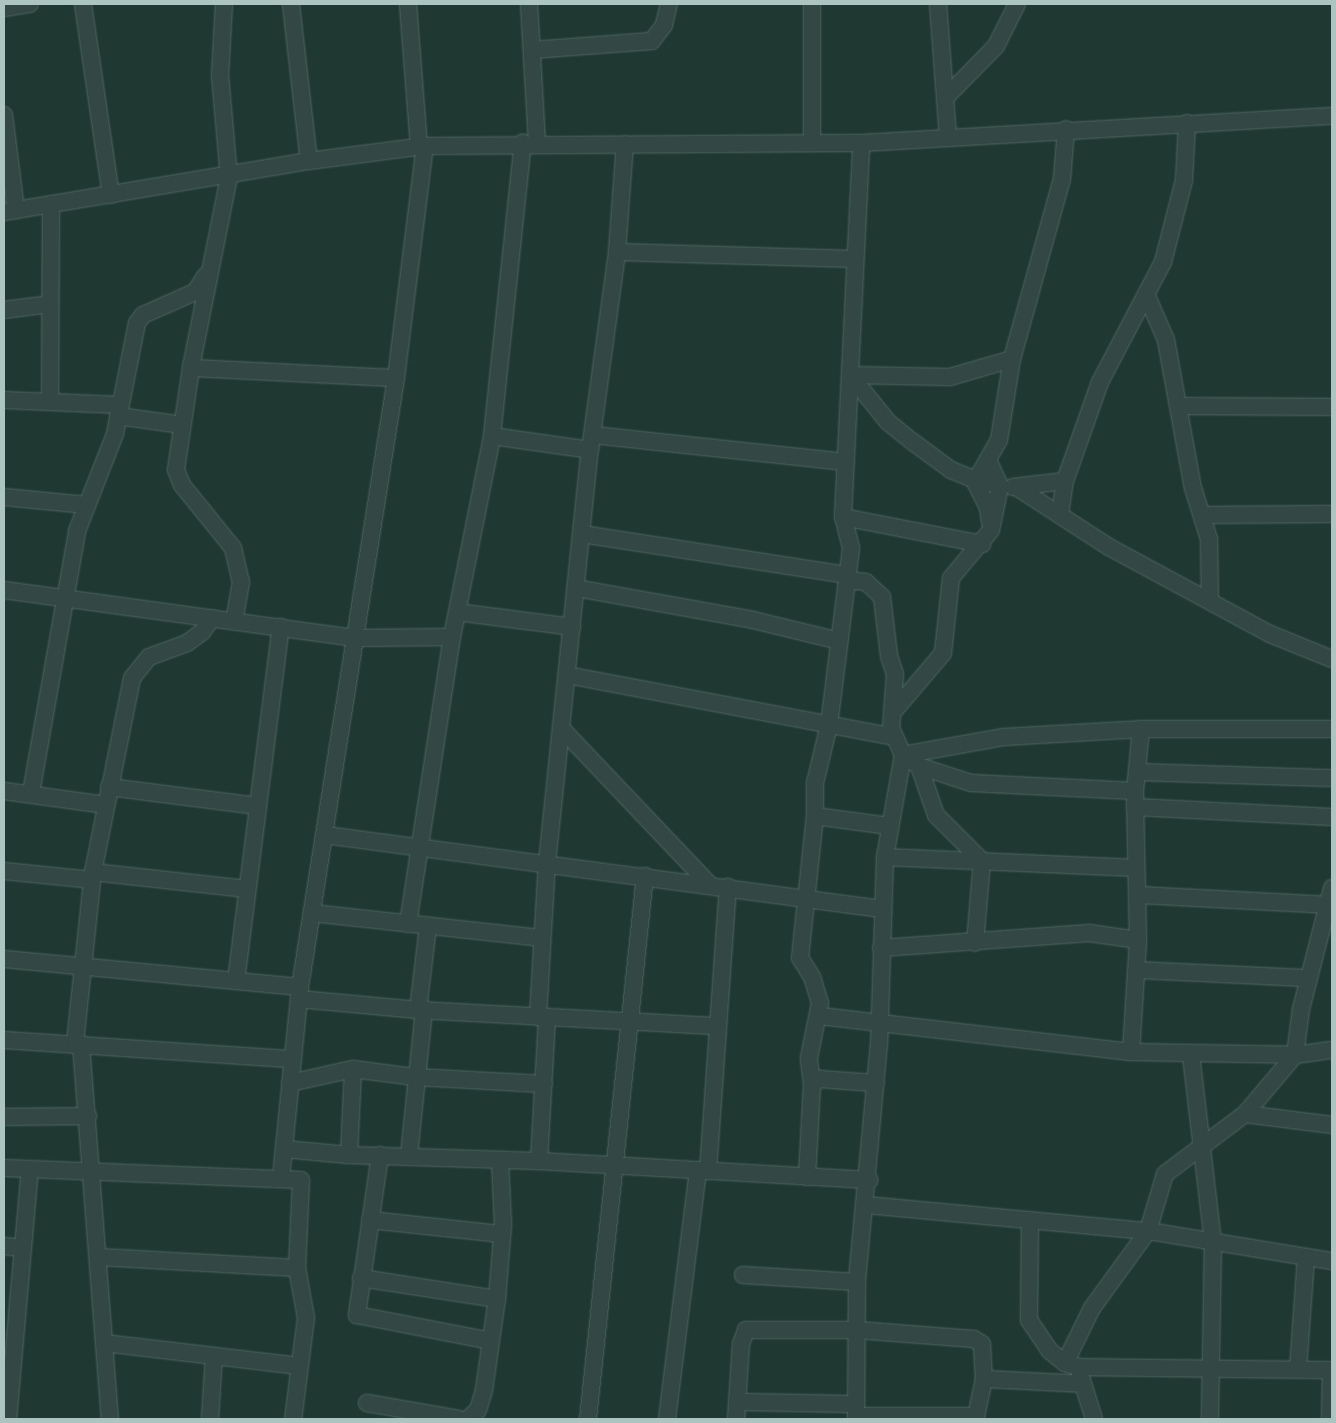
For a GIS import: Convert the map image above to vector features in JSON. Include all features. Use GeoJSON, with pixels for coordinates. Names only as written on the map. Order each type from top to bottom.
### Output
{"type":"FeatureCollection","features":[{"type":"Feature","properties":{"kind":"street"},"geometry":{"type":"LineString","coordinates":[[4,8],[30,4]]}},
{"type":"Feature","properties":{"kind":"street"},"geometry":{"type":"LineString","coordinates":[[83,4],[111,195]]}},
{"type":"Feature","properties":{"kind":"street"},"geometry":{"type":"LineString","coordinates":[[224,4],[220,75],[229,177],[190,368],[182,425],[178,478],[233,548],[240,570],[234,621]]}},
{"type":"Feature","properties":{"kind":"street"},"geometry":{"type":"LineString","coordinates":[[291,4],[308,161]]}},
{"type":"Feature","properties":{"kind":"street"},"geometry":{"type":"LineString","coordinates":[[281,1178],[300,993],[396,378],[422,146],[408,4]]}},
{"type":"Feature","properties":{"kind":"street"},"geometry":{"type":"LineString","coordinates":[[408,924],[417,846],[452,637],[492,436],[530,143],[532,50],[529,4]]}},
{"type":"Feature","properties":{"kind":"street"},"geometry":{"type":"LineString","coordinates":[[532,50],[652,41],[664,26],[669,4]]}},
{"type":"Feature","properties":{"kind":"street"},"geometry":{"type":"LineString","coordinates":[[812,4],[812,143]]}},
{"type":"Feature","properties":{"kind":"street"},"geometry":{"type":"LineString","coordinates":[[938,4],[948,136]]}},
{"type":"Feature","properties":{"kind":"street"},"geometry":{"type":"LineString","coordinates":[[945,98],[996,46],[1017,4]]}},
{"type":"Feature","properties":{"kind":"street"},"geometry":{"type":"LineString","coordinates":[[4,115],[10,211],[229,177],[308,161],[422,146],[530,143],[861,143],[1066,129],[1332,116]]}},
{"type":"Feature","properties":{"kind":"street"},"geometry":{"type":"LineString","coordinates":[[1060,515],[1066,481],[1100,382],[1117,342],[1163,262],[1174,226],[1184,180],[1187,123]]}},
{"type":"Feature","properties":{"kind":"street"},"geometry":{"type":"LineString","coordinates":[[975,482],[989,462],[999,440],[1012,359],[1062,179],[1066,129]]}},
{"type":"Feature","properties":{"kind":"street"},"geometry":{"type":"LineString","coordinates":[[808,1177],[812,1084],[809,1058],[820,1016],[820,1002],[812,977],[800,958],[815,816],[815,783],[829,725],[851,548],[843,517],[861,143]]}},
{"type":"Feature","properties":{"kind":"street"},"geometry":{"type":"LineString","coordinates":[[539,1161],[544,1084],[541,938],[547,863],[591,442],[617,252],[625,144]]}},
{"type":"Feature","properties":{"kind":"street"},"geometry":{"type":"LineString","coordinates":[[50,402],[52,204]]}},
{"type":"Feature","properties":{"kind":"street"},"geometry":{"type":"LineString","coordinates":[[617,252],[856,259]]}},
{"type":"Feature","properties":{"kind":"street"},"geometry":{"type":"LineString","coordinates":[[31,793],[77,531],[87,504],[98,484],[119,411],[137,323],[143,315],[195,292],[210,266]]}},
{"type":"Feature","properties":{"kind":"street"},"geometry":{"type":"LineString","coordinates":[[1146,294],[1166,340],[1193,488],[1202,515],[1211,555],[1210,600]]}},
{"type":"Feature","properties":{"kind":"street"},"geometry":{"type":"LineString","coordinates":[[4,310],[50,304]]}},
{"type":"Feature","properties":{"kind":"street"},"geometry":{"type":"LineString","coordinates":[[850,376],[950,377],[1012,359]]}},
{"type":"Feature","properties":{"kind":"street"},"geometry":{"type":"LineString","coordinates":[[190,368],[396,378]]}},
{"type":"Feature","properties":{"kind":"street"},"geometry":{"type":"LineString","coordinates":[[850,376],[888,422],[951,470],[975,482],[1018,488],[1066,481]]}},
{"type":"Feature","properties":{"kind":"street"},"geometry":{"type":"LineString","coordinates":[[4,400],[50,402],[119,411],[182,425]]}},
{"type":"Feature","properties":{"kind":"street"},"geometry":{"type":"LineString","coordinates":[[1179,406],[1332,407]]}},
{"type":"Feature","properties":{"kind":"street"},"geometry":{"type":"LineString","coordinates":[[492,436],[846,462]]}},
{"type":"Feature","properties":{"kind":"street"},"geometry":{"type":"LineString","coordinates":[[893,712],[942,653],[951,578],[982,544],[990,530],[1000,486],[989,462]]}},
{"type":"Feature","properties":{"kind":"street"},"geometry":{"type":"LineString","coordinates":[[975,482],[988,508],[990,530]]}},
{"type":"Feature","properties":{"kind":"street"},"geometry":{"type":"LineString","coordinates":[[1018,488],[1109,547],[1292,644],[1332,658]]}},
{"type":"Feature","properties":{"kind":"street"},"geometry":{"type":"LineString","coordinates":[[4,497],[87,504]]}},
{"type":"Feature","properties":{"kind":"street"},"geometry":{"type":"LineString","coordinates":[[1202,515],[1332,514]]}},
{"type":"Feature","properties":{"kind":"street"},"geometry":{"type":"LineString","coordinates":[[843,517],[982,544]]}},
{"type":"Feature","properties":{"kind":"street"},"geometry":{"type":"LineString","coordinates":[[582,534],[866,582],[882,598],[889,656],[895,674],[894,737],[903,755],[919,766],[971,784],[1332,816]]}},
{"type":"Feature","properties":{"kind":"street"},"geometry":{"type":"LineString","coordinates":[[576,588],[753,620],[840,641]]}},
{"type":"Feature","properties":{"kind":"street"},"geometry":{"type":"LineString","coordinates":[[4,590],[356,638],[452,637]]}},
{"type":"Feature","properties":{"kind":"street"},"geometry":{"type":"LineString","coordinates":[[457,612],[572,626]]}},
{"type":"Feature","properties":{"kind":"street"},"geometry":{"type":"LineString","coordinates":[[110,1419],[93,1172],[88,1116],[78,1044],[81,965],[93,876],[109,787],[136,672],[149,657],[188,643],[202,632],[212,618]]}},
{"type":"Feature","properties":{"kind":"street"},"geometry":{"type":"LineString","coordinates":[[236,981],[281,627]]}},
{"type":"Feature","properties":{"kind":"street"},"geometry":{"type":"LineString","coordinates":[[567,675],[894,737]]}},
{"type":"Feature","properties":{"kind":"street"},"geometry":{"type":"LineString","coordinates":[[562,728],[709,884]]}},
{"type":"Feature","properties":{"kind":"street"},"geometry":{"type":"LineString","coordinates":[[903,755],[1004,737],[1141,729],[1332,729]]}},
{"type":"Feature","properties":{"kind":"street"},"geometry":{"type":"LineString","coordinates":[[1130,1052],[1137,970],[1138,894],[1135,799],[1141,729]]}},
{"type":"Feature","properties":{"kind":"street"},"geometry":{"type":"LineString","coordinates":[[856,1413],[857,1282],[869,1180],[876,1083],[885,857],[903,755]]}},
{"type":"Feature","properties":{"kind":"street"},"geometry":{"type":"LineString","coordinates":[[919,766],[936,815],[982,861],[975,944]]}},
{"type":"Feature","properties":{"kind":"street"},"geometry":{"type":"LineString","coordinates":[[1137,772],[1332,778]]}},
{"type":"Feature","properties":{"kind":"street"},"geometry":{"type":"LineString","coordinates":[[109,787],[258,806]]}},
{"type":"Feature","properties":{"kind":"street"},"geometry":{"type":"LineString","coordinates":[[4,791],[31,793],[106,805]]}},
{"type":"Feature","properties":{"kind":"street"},"geometry":{"type":"LineString","coordinates":[[815,816],[889,826]]}},
{"type":"Feature","properties":{"kind":"street"},"geometry":{"type":"LineString","coordinates":[[325,835],[728,886],[882,909]]}},
{"type":"Feature","properties":{"kind":"street"},"geometry":{"type":"LineString","coordinates":[[885,857],[1136,868]]}},
{"type":"Feature","properties":{"kind":"street"},"geometry":{"type":"LineString","coordinates":[[4,871],[93,876],[247,890]]}},
{"type":"Feature","properties":{"kind":"street"},"geometry":{"type":"LineString","coordinates":[[588,1419],[645,876]]}},
{"type":"Feature","properties":{"kind":"street"},"geometry":{"type":"LineString","coordinates":[[667,1419],[703,1170],[728,886]]}},
{"type":"Feature","properties":{"kind":"street"},"geometry":{"type":"LineString","coordinates":[[1072,1365],[1092,1308],[1148,1231],[1165,1174],[1245,1114],[1295,1055],[1308,978],[1330,905],[1332,888]]}},
{"type":"Feature","properties":{"kind":"street"},"geometry":{"type":"LineString","coordinates":[[1138,894],[1330,905]]}},
{"type":"Feature","properties":{"kind":"street"},"geometry":{"type":"LineString","coordinates":[[312,913],[541,938]]}},
{"type":"Feature","properties":{"kind":"street"},"geometry":{"type":"LineString","coordinates":[[409,1155],[428,926]]}},
{"type":"Feature","properties":{"kind":"street"},"geometry":{"type":"LineString","coordinates":[[881,948],[975,944],[1089,933],[1138,940]]}},
{"type":"Feature","properties":{"kind":"street"},"geometry":{"type":"LineString","coordinates":[[4,959],[236,981],[300,993],[421,1010],[715,1026]]}},
{"type":"Feature","properties":{"kind":"street"},"geometry":{"type":"LineString","coordinates":[[1137,970],[1308,978]]}},
{"type":"Feature","properties":{"kind":"street"},"geometry":{"type":"LineString","coordinates":[[820,1016],[879,1025],[1130,1052],[1191,1055],[1295,1055],[1332,1050]]}},
{"type":"Feature","properties":{"kind":"street"},"geometry":{"type":"LineString","coordinates":[[4,1040],[292,1059]]}},
{"type":"Feature","properties":{"kind":"street"},"geometry":{"type":"LineString","coordinates":[[1191,1055],[1200,1146],[1213,1242],[1210,1419]]}},
{"type":"Feature","properties":{"kind":"street"},"geometry":{"type":"LineString","coordinates":[[290,1083],[354,1069],[415,1077],[544,1084]]}},
{"type":"Feature","properties":{"kind":"street"},"geometry":{"type":"LineString","coordinates":[[349,1155],[354,1069]]}},
{"type":"Feature","properties":{"kind":"street"},"geometry":{"type":"LineString","coordinates":[[812,1084],[819,1080],[876,1083]]}},
{"type":"Feature","properties":{"kind":"street"},"geometry":{"type":"LineString","coordinates":[[1245,1114],[1332,1125]]}},
{"type":"Feature","properties":{"kind":"street"},"geometry":{"type":"LineString","coordinates":[[4,1117],[88,1116]]}},
{"type":"Feature","properties":{"kind":"street"},"geometry":{"type":"LineString","coordinates":[[284,1149],[349,1155],[409,1155],[539,1161],[869,1180]]}},
{"type":"Feature","properties":{"kind":"street"},"geometry":{"type":"LineString","coordinates":[[380,1155],[357,1315],[491,1341]]}},
{"type":"Feature","properties":{"kind":"street"},"geometry":{"type":"LineString","coordinates":[[468,1419],[480,1404],[497,1300],[502,1234],[500,1160]]}},
{"type":"Feature","properties":{"kind":"street"},"geometry":{"type":"LineString","coordinates":[[4,1168],[297,1178],[303,1184],[297,1268],[306,1305],[293,1419]]}},
{"type":"Feature","properties":{"kind":"street"},"geometry":{"type":"LineString","coordinates":[[8,1419],[30,1170]]}},
{"type":"Feature","properties":{"kind":"street"},"geometry":{"type":"LineString","coordinates":[[866,1205],[1148,1231],[1332,1261]]}},
{"type":"Feature","properties":{"kind":"street"},"geometry":{"type":"LineString","coordinates":[[370,1220],[502,1234]]}},
{"type":"Feature","properties":{"kind":"street"},"geometry":{"type":"LineString","coordinates":[[1030,1220],[1029,1320],[1050,1351],[1072,1365],[1082,1384],[1094,1419]]}},
{"type":"Feature","properties":{"kind":"street"},"geometry":{"type":"LineString","coordinates":[[4,1246],[22,1248]]}},
{"type":"Feature","properties":{"kind":"street"},"geometry":{"type":"LineString","coordinates":[[99,1257],[297,1268]]}},
{"type":"Feature","properties":{"kind":"street"},"geometry":{"type":"LineString","coordinates":[[1298,1369],[1306,1258]]}},
{"type":"Feature","properties":{"kind":"street"},"geometry":{"type":"LineString","coordinates":[[743,1275],[857,1282]]}},
{"type":"Feature","properties":{"kind":"street"},"geometry":{"type":"LineString","coordinates":[[361,1278],[497,1300]]}},
{"type":"Feature","properties":{"kind":"street"},"geometry":{"type":"LineString","coordinates":[[736,1419],[737,1402],[741,1344],[746,1330],[856,1330],[974,1339],[982,1344],[984,1378],[976,1418],[856,1413],[737,1402]]}},
{"type":"Feature","properties":{"kind":"street"},"geometry":{"type":"LineString","coordinates":[[104,1342],[300,1366]]}},
{"type":"Feature","properties":{"kind":"street"},"geometry":{"type":"LineString","coordinates":[[210,1419],[214,1356]]}},
{"type":"Feature","properties":{"kind":"street"},"geometry":{"type":"LineString","coordinates":[[1072,1365],[1212,1370],[1331,1370],[1330,1419]]}},
{"type":"Feature","properties":{"kind":"street"},"geometry":{"type":"LineString","coordinates":[[984,1378],[1082,1384]]}},
{"type":"Feature","properties":{"kind":"street"},"geometry":{"type":"LineString","coordinates":[[367,1403],[459,1419]]}}]}
